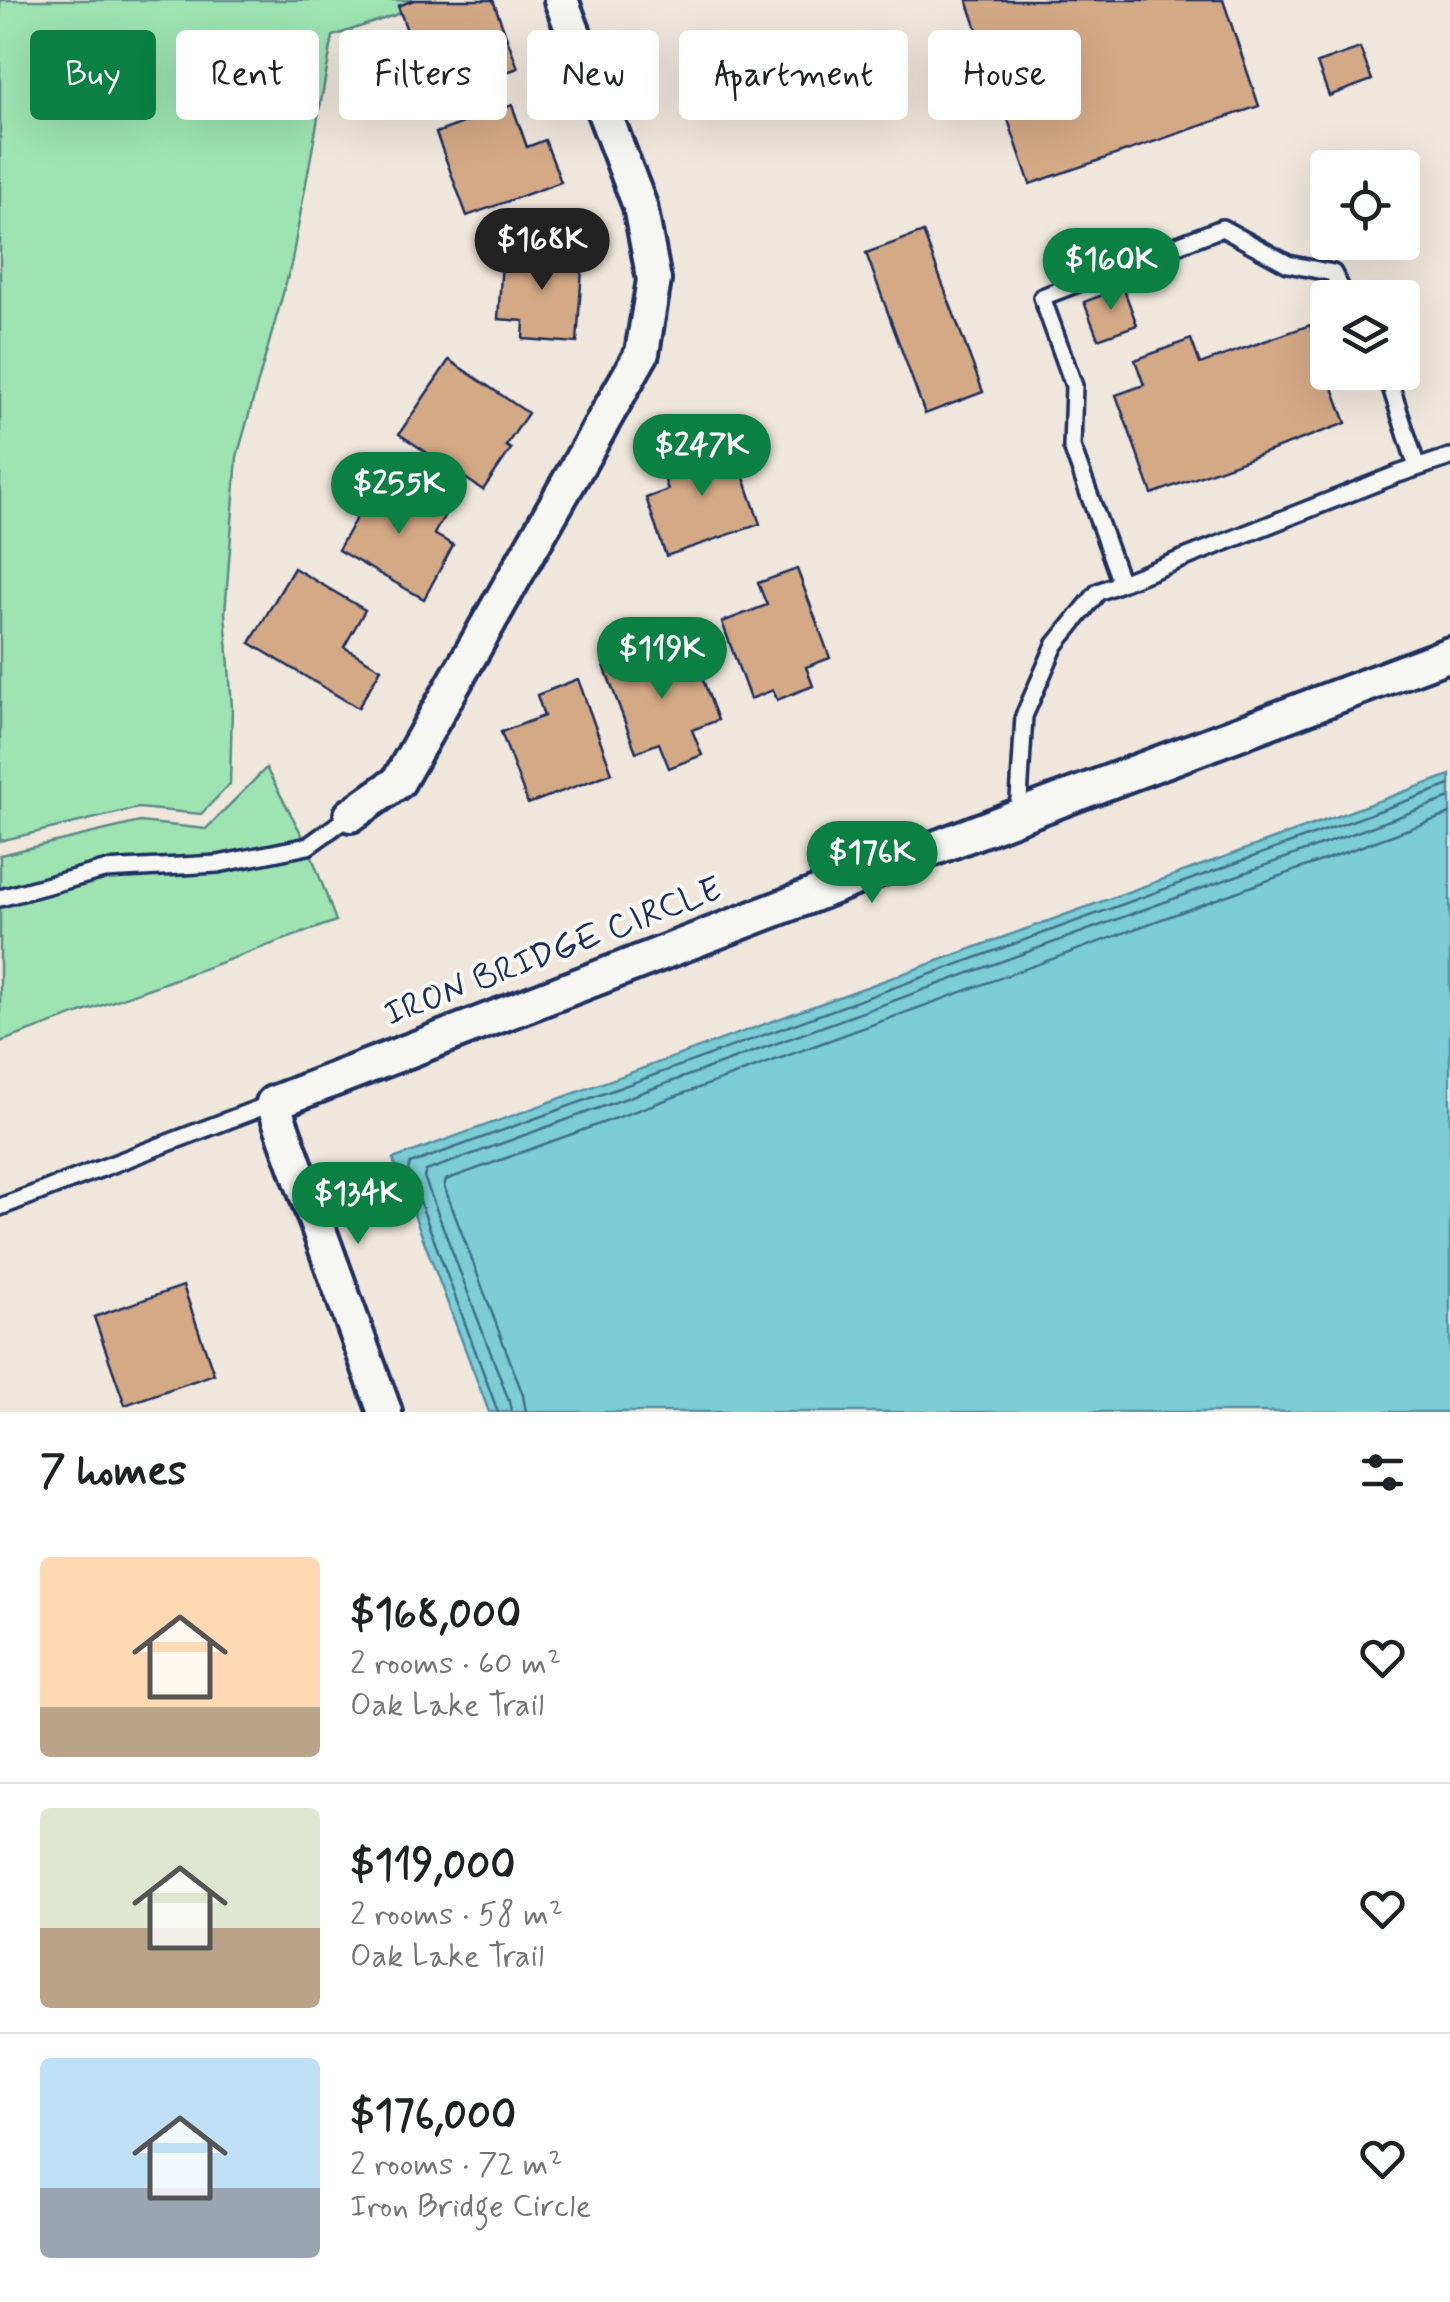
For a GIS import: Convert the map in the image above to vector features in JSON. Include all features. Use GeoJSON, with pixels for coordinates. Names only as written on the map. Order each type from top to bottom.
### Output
{"type":"FeatureCollection","features":[{"type":"Feature","properties":{"kind":"street"},"geometry":{"type":"LineString","coordinates":[[350,814],[398,782],[642,353],[654,280],[640,206],[561,0]]}},
{"type":"Feature","properties":{"kind":"street","name":"IRON BRIDGE CIRCLE"},"geometry":{"type":"LineString","coordinates":[[272,1103],[1450,654]]}},
{"type":"Feature","properties":{"kind":"street"},"geometry":{"type":"LineString","coordinates":[[272,1103],[384,1412]]}},
{"type":"Feature","properties":{"kind":"lane"},"geometry":{"type":"LineString","coordinates":[[1121,584],[1072,447],[1074,386],[1042,297],[1222,228],[1288,264],[1333,273],[1337,280]]}},
{"type":"Feature","properties":{"kind":"lane"},"geometry":{"type":"LineString","coordinates":[[1392,390],[1417,468]]}},
{"type":"Feature","properties":{"kind":"lane"},"geometry":{"type":"LineString","coordinates":[[1018,816],[1024,716],[1055,645],[1098,592],[1450,456]]}},
{"type":"Feature","properties":{"kind":"lane"},"geometry":{"type":"LineString","coordinates":[[0,898],[104,870],[218,864],[308,846],[350,814]]}},
{"type":"Feature","properties":{"kind":"lane"},"geometry":{"type":"LineString","coordinates":[[0,1207],[272,1103]]}},
{"type":"Feature","properties":{"kind":"green space"},"geometry":{"type":"Polygon","coordinates":[[[0,0],[439,0],[351,30],[339,30],[333,36],[319,112],[319,30],[176,30],[176,120],[318,120],[291,265],[237,457],[225,613],[232,707],[230,784],[201,814],[138,808],[0,841],[0,0]]]}},
{"type":"Feature","properties":{"kind":"green space"},"geometry":{"type":"Polygon","coordinates":[[[266,768],[308,846],[336,921],[0,1042],[0,855],[140,822],[206,829],[266,768]]]}},
{"type":"Feature","properties":{"kind":"water"},"geometry":{"type":"Polygon","coordinates":[[[1450,775],[1450,1412],[489,1412],[393,1159],[1450,775]]]}},
{"type":"Feature","properties":{"kind":"building"},"geometry":{"type":"Polygon","coordinates":[[[414,0],[493,0],[504,30],[407,30],[398,6],[414,0]]]}},
{"type":"Feature","properties":{"kind":"building"},"geometry":{"type":"Polygon","coordinates":[[[967,0],[1223,0],[1259,106],[1030,184],[1008,120],[1081,120],[1081,30],[977,30],[967,0]]]}},
{"type":"Feature","properties":{"kind":"building"},"geometry":{"type":"Polygon","coordinates":[[[507,38],[518,68],[507,72],[507,38]]]}},
{"type":"Feature","properties":{"kind":"building"},"geometry":{"type":"Polygon","coordinates":[[[1360,48],[1372,80],[1329,96],[1317,63],[1360,48]]]}},
{"type":"Feature","properties":{"kind":"building"},"geometry":{"type":"Polygon","coordinates":[[[512,105],[527,147],[545,140],[561,182],[467,216],[436,133],[471,120],[507,120],[507,107],[512,105]]]}},
{"type":"Feature","properties":{"kind":"building"},"geometry":{"type":"Polygon","coordinates":[[[923,232],[983,392],[925,414],[866,253],[923,232]]]}},
{"type":"Feature","properties":{"kind":"building"},"geometry":{"type":"Polygon","coordinates":[[[503,247],[583,253],[577,343],[523,339],[524,321],[498,319],[503,247]]]}},
{"type":"Feature","properties":{"kind":"building"},"geometry":{"type":"Polygon","coordinates":[[[1123,287],[1137,325],[1098,339],[1084,302],[1123,287]]]}},
{"type":"Feature","properties":{"kind":"building"},"geometry":{"type":"Polygon","coordinates":[[[1310,325],[1310,390],[1334,390],[1346,423],[1152,494],[1116,395],[1144,385],[1135,360],[1191,339],[1200,364],[1310,325]]]}},
{"type":"Feature","properties":{"kind":"building"},"geometry":{"type":"Polygon","coordinates":[[[449,360],[528,413],[506,446],[511,449],[483,490],[399,434],[449,360]]]}},
{"type":"Feature","properties":{"kind":"building"},"geometry":{"type":"Polygon","coordinates":[[[731,440],[760,524],[666,556],[646,498],[668,490],[660,465],[731,440]]]}},
{"type":"Feature","properties":{"kind":"building"},"geometry":{"type":"Polygon","coordinates":[[[381,474],[447,511],[434,534],[453,545],[424,599],[338,550],[381,474]]]}},
{"type":"Feature","properties":{"kind":"building"},"geometry":{"type":"Polygon","coordinates":[[[294,568],[365,610],[344,647],[381,669],[358,708],[250,643],[294,568]]]}},
{"type":"Feature","properties":{"kind":"building"},"geometry":{"type":"Polygon","coordinates":[[[797,569],[830,658],[806,667],[813,686],[777,700],[773,690],[750,699],[722,622],[767,605],[758,583],[797,569]]]}},
{"type":"Feature","properties":{"kind":"building"},"geometry":{"type":"Polygon","coordinates":[[[648,646],[655,664],[692,650],[718,720],[692,730],[702,755],[669,768],[659,743],[636,752],[603,663],[648,646]]]}},
{"type":"Feature","properties":{"kind":"building"},"geometry":{"type":"Polygon","coordinates":[[[578,679],[612,773],[528,804],[501,732],[544,716],[537,695],[578,679]]]}},
{"type":"Feature","properties":{"kind":"building"},"geometry":{"type":"Polygon","coordinates":[[[183,1286],[214,1374],[125,1405],[94,1317],[183,1286]]]}}]}
